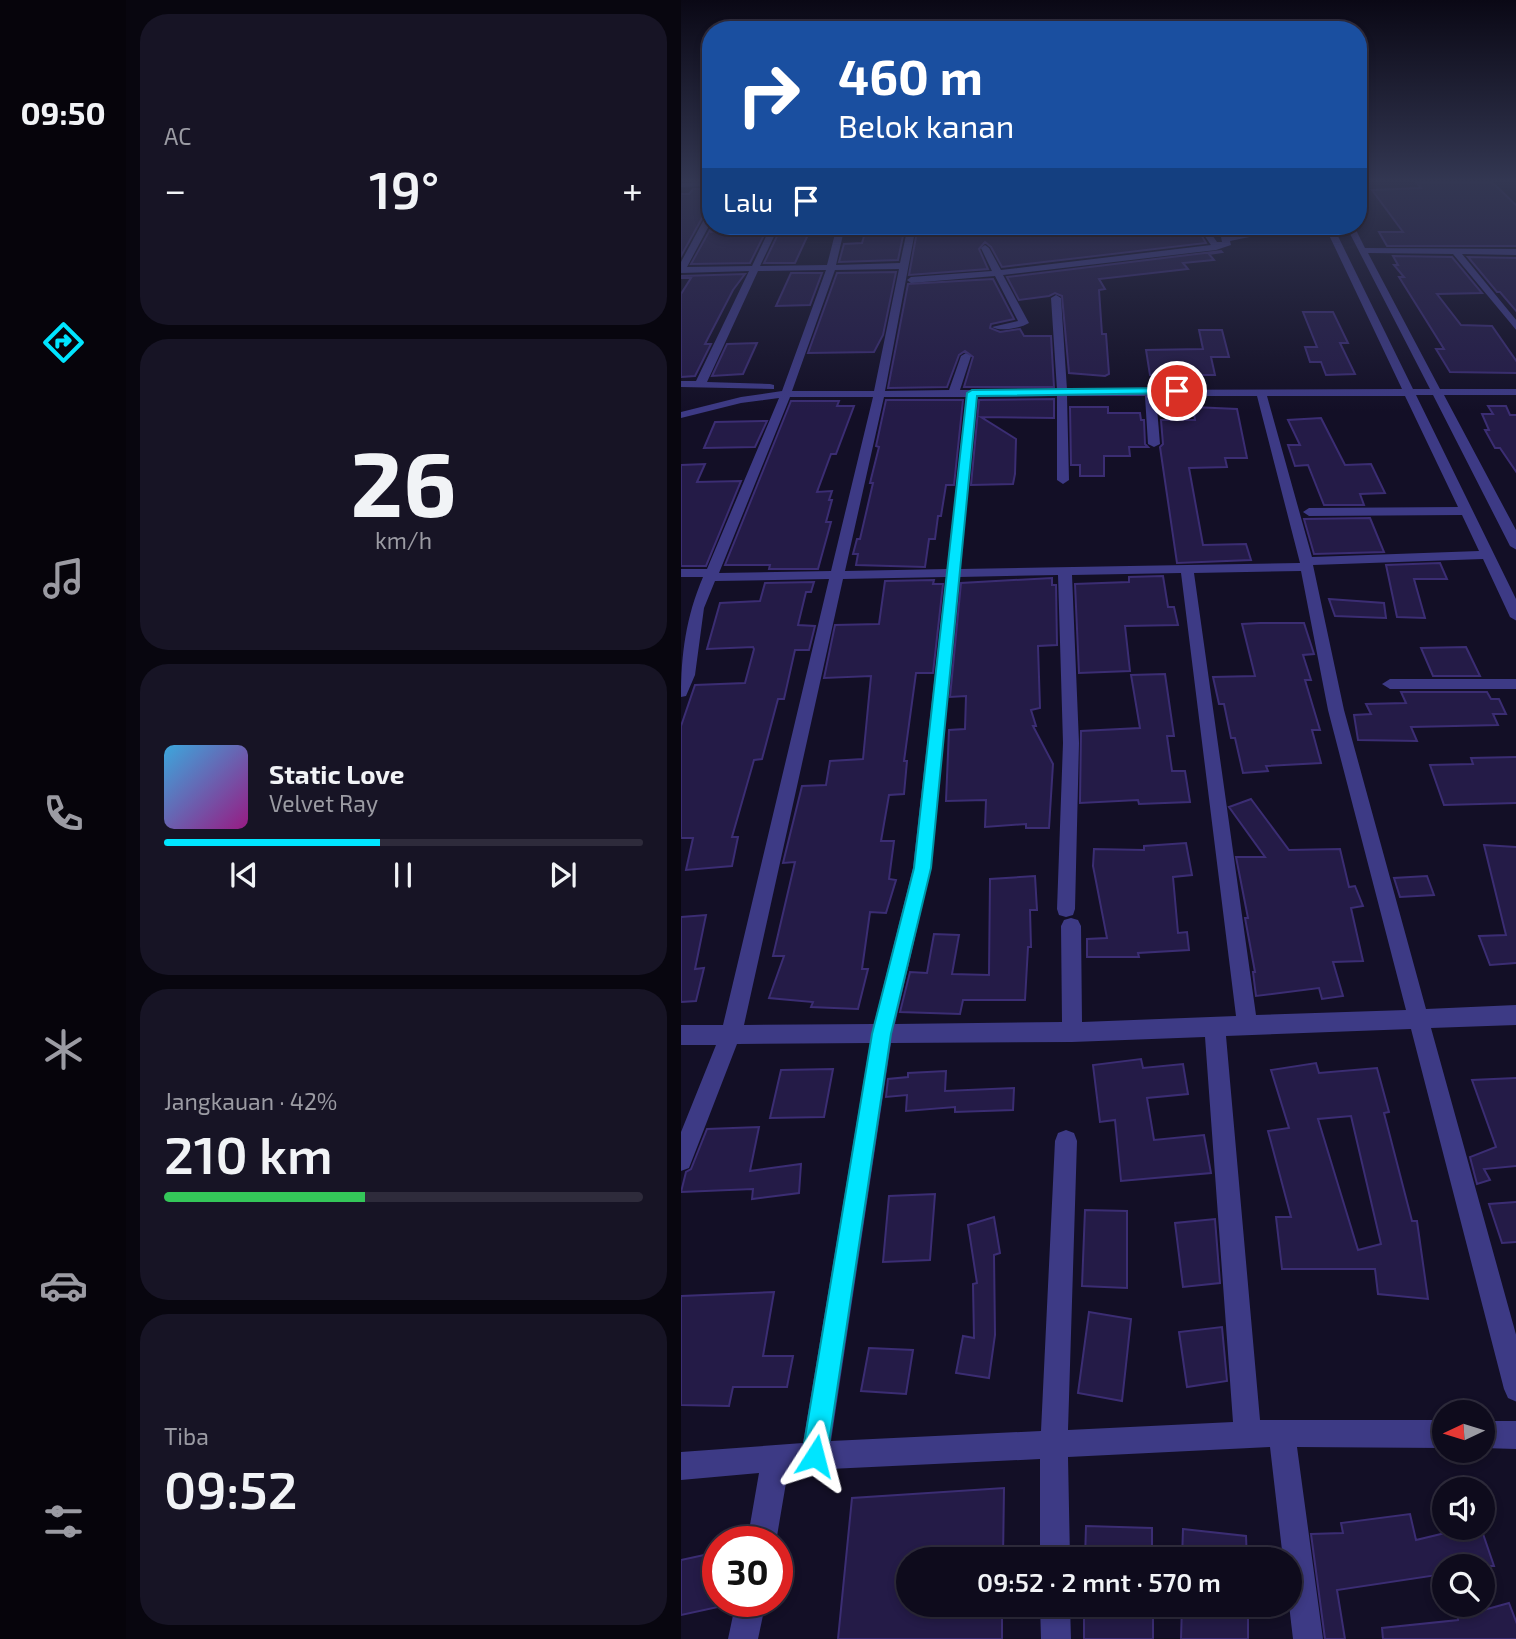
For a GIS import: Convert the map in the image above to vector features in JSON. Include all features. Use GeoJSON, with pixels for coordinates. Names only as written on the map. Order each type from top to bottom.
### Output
{"type":"FeatureCollection","features":[{"type":"Feature","properties":{"kind":"street"},"geometry":{"type":"LineString","coordinates":[[700,385],[760,258]]}},
{"type":"Feature","properties":{"kind":"street"},"geometry":{"type":"LineString","coordinates":[[681,692],[687,675],[693,622],[787,391],[833,258]]}},
{"type":"Feature","properties":{"kind":"street"},"geometry":{"type":"LineString","coordinates":[[681,1160],[731,1034],[879,394],[906,258]]}},
{"type":"Feature","properties":{"kind":"street"},"geometry":{"type":"LineString","coordinates":[[990,258],[1024,323],[998,327]]}},
{"type":"Feature","properties":{"kind":"street"},"geometry":{"type":"LineString","coordinates":[[911,280],[946,279],[1106,258]]}},
{"type":"Feature","properties":{"kind":"street"},"geometry":{"type":"LineString","coordinates":[[1344,258],[1516,617]]}},
{"type":"Feature","properties":{"kind":"street"},"geometry":{"type":"LineString","coordinates":[[1366,258],[1516,546]]}},
{"type":"Feature","properties":{"kind":"street"},"geometry":{"type":"LineString","coordinates":[[1461,258],[1516,328]]}},
{"type":"Feature","properties":{"kind":"street"},"geometry":{"type":"LineString","coordinates":[[681,270],[904,266]]}},
{"type":"Feature","properties":{"kind":"street"},"geometry":{"type":"LineString","coordinates":[[1056,298],[1062,392],[1063,481]]}},
{"type":"Feature","properties":{"kind":"street"},"geometry":{"type":"LineString","coordinates":[[953,394],[966,356]]}},
{"type":"Feature","properties":{"kind":"street"},"geometry":{"type":"LineString","coordinates":[[681,384],[879,394],[1149,391],[1516,392]]}},
{"type":"Feature","properties":{"kind":"street"},"geometry":{"type":"LineString","coordinates":[[681,415],[787,391]]}},
{"type":"Feature","properties":{"kind":"street"},"geometry":{"type":"LineString","coordinates":[[1149,391],[1154,444]]}},
{"type":"Feature","properties":{"kind":"street"},"geometry":{"type":"LineString","coordinates":[[1261,392],[1307,564],[1336,710],[1516,1389]]}},
{"type":"Feature","properties":{"kind":"street"},"geometry":{"type":"LineString","coordinates":[[815,1456],[882,1034],[923,868],[972,393]]}},
{"type":"Feature","properties":{"kind":"street"},"geometry":{"type":"LineString","coordinates":[[1309,512],[1495,506]]}},
{"type":"Feature","properties":{"kind":"street"},"geometry":{"type":"LineString","coordinates":[[681,573],[952,573],[1187,568],[1488,555]]}},
{"type":"Feature","properties":{"kind":"street"},"geometry":{"type":"LineString","coordinates":[[1187,568],[1247,1024]]}},
{"type":"Feature","properties":{"kind":"street"},"geometry":{"type":"LineString","coordinates":[[1065,570],[1071,743],[1069,917],[1072,1032]]}},
{"type":"Feature","properties":{"kind":"street"},"geometry":{"type":"LineString","coordinates":[[1390,684],[1516,684]]}},
{"type":"Feature","properties":{"kind":"street"},"geometry":{"type":"LineString","coordinates":[[681,1035],[1072,1032],[1516,1015]]}},
{"type":"Feature","properties":{"kind":"street"},"geometry":{"type":"LineString","coordinates":[[1215,1026],[1247,1435]]}},
{"type":"Feature","properties":{"kind":"street"},"geometry":{"type":"LineString","coordinates":[[1055,1547],[1054,1447],[1066,1141]]}},
{"type":"Feature","properties":{"kind":"street"},"geometry":{"type":"LineString","coordinates":[[1282,1433],[1308,1639]]}},
{"type":"Feature","properties":{"kind":"street"},"geometry":{"type":"LineString","coordinates":[[681,1466],[776,1458],[1054,1447],[1282,1433],[1432,1434]]}},
{"type":"Feature","properties":{"kind":"street"},"geometry":{"type":"LineString","coordinates":[[1495,1435],[1516,1435]]}},
{"type":"Feature","properties":{"kind":"street"},"geometry":{"type":"LineString","coordinates":[[764,1526],[776,1458]]}},
{"type":"Feature","properties":{"kind":"street"},"geometry":{"type":"LineString","coordinates":[[743,1639],[748,1617]]}},
{"type":"Feature","properties":{"kind":"street"},"geometry":{"type":"LineString","coordinates":[[1055,1617],[1056,1639]]}},
{"type":"Feature","properties":{"kind":"building"},"geometry":{"type":"Polygon","coordinates":[[[694,258],[752,258],[750,263],[691,264],[694,258]]]}},
{"type":"Feature","properties":{"kind":"building"},"geometry":{"type":"Polygon","coordinates":[[[766,258],[797,258],[795,263],[764,263],[766,258]]]}},
{"type":"Feature","properties":{"kind":"building"},"geometry":{"type":"Polygon","coordinates":[[[840,258],[898,258],[898,260],[839,262],[840,258]]]}},
{"type":"Feature","properties":{"kind":"building"},"geometry":{"type":"Polygon","coordinates":[[[912,258],[983,258],[988,269],[909,275],[912,258]]]}},
{"type":"Feature","properties":{"kind":"building"},"geometry":{"type":"Polygon","coordinates":[[[997,258],[1074,258],[1002,267],[997,258]]]}},
{"type":"Feature","properties":{"kind":"building"},"geometry":{"type":"Polygon","coordinates":[[[1159,258],[1214,260],[1183,263],[1188,269],[1099,279],[1105,289],[1099,290],[1102,334],[1106,334],[1109,374],[1105,376],[1069,373],[1062,296],[1055,293],[1019,300],[1007,277],[1159,258]]]}},
{"type":"Feature","properties":{"kind":"building"},"geometry":{"type":"Polygon","coordinates":[[[1394,258],[1453,258],[1482,293],[1437,294],[1461,325],[1492,326],[1517,362],[1517,373],[1450,372],[1436,349],[1444,349],[1399,277],[1404,277],[1394,265],[1398,265],[1394,258]]]}},
{"type":"Feature","properties":{"kind":"building"},"geometry":{"type":"Polygon","coordinates":[[[1469,258],[1517,258],[1517,312],[1500,292],[1497,292],[1469,258]]]}},
{"type":"Feature","properties":{"kind":"building"},"geometry":{"type":"Polygon","coordinates":[[[896,272],[883,335],[874,352],[808,353],[837,273],[896,272]]]}},
{"type":"Feature","properties":{"kind":"building"},"geometry":{"type":"Polygon","coordinates":[[[791,273],[822,273],[810,305],[776,306],[791,273]]]}},
{"type":"Feature","properties":{"kind":"building"},"geometry":{"type":"Polygon","coordinates":[[[745,274],[733,290],[705,344],[711,344],[695,376],[681,377],[681,294],[691,278],[681,276],[745,274]]]}},
{"type":"Feature","properties":{"kind":"building"},"geometry":{"type":"Polygon","coordinates":[[[993,279],[1014,319],[991,324],[990,328],[1000,332],[1020,329],[1024,336],[1051,336],[1054,387],[964,387],[973,357],[965,351],[959,355],[947,387],[888,388],[908,284],[993,279]]]}},
{"type":"Feature","properties":{"kind":"building"},"geometry":{"type":"Polygon","coordinates":[[[1303,312],[1333,312],[1348,343],[1340,343],[1355,374],[1326,375],[1321,362],[1310,362],[1305,347],[1317,347],[1303,312]]]}},
{"type":"Feature","properties":{"kind":"building"},"geometry":{"type":"Polygon","coordinates":[[[1199,330],[1222,330],[1229,357],[1211,357],[1215,375],[1150,375],[1146,350],[1203,349],[1199,330]]]}},
{"type":"Feature","properties":{"kind":"building"},"geometry":{"type":"Polygon","coordinates":[[[757,343],[743,374],[712,376],[727,344],[757,343]]]}},
{"type":"Feature","properties":{"kind":"building"},"geometry":{"type":"Polygon","coordinates":[[[1054,399],[1054,418],[981,417],[1016,439],[1015,474],[1013,484],[971,485],[979,400],[1054,399]]]}},
{"type":"Feature","properties":{"kind":"building"},"geometry":{"type":"Polygon","coordinates":[[[886,400],[963,400],[954,485],[946,485],[935,539],[929,539],[925,567],[856,565],[858,554],[853,554],[857,539],[860,539],[873,483],[870,483],[886,400]]]}},
{"type":"Feature","properties":{"kind":"building"},"geometry":{"type":"Polygon","coordinates":[[[791,401],[839,401],[837,406],[854,406],[836,454],[831,454],[817,492],[832,491],[826,522],[831,522],[818,569],[769,569],[770,565],[725,565],[791,401]]]}},
{"type":"Feature","properties":{"kind":"building"},"geometry":{"type":"Polygon","coordinates":[[[1488,406],[1506,406],[1510,415],[1517,415],[1517,473],[1500,448],[1495,448],[1485,430],[1489,430],[1482,414],[1493,414],[1488,406]]]}},
{"type":"Feature","properties":{"kind":"building"},"geometry":{"type":"Polygon","coordinates":[[[1070,407],[1108,407],[1108,413],[1140,413],[1141,420],[1144,420],[1145,444],[1148,447],[1129,447],[1130,456],[1104,456],[1104,476],[1080,476],[1080,465],[1071,465],[1070,407]]]}},
{"type":"Feature","properties":{"kind":"building"},"geometry":{"type":"Polygon","coordinates":[[[1193,407],[1237,409],[1247,458],[1225,458],[1227,467],[1189,468],[1203,545],[1246,544],[1251,560],[1177,563],[1160,447],[1163,444],[1161,420],[1195,420],[1193,407]]]}},
{"type":"Feature","properties":{"kind":"building"},"geometry":{"type":"Polygon","coordinates":[[[1321,418],[1345,465],[1371,464],[1385,493],[1360,494],[1364,505],[1324,505],[1308,465],[1295,466],[1288,445],[1300,445],[1288,420],[1321,418]]]}},
{"type":"Feature","properties":{"kind":"building"},"geometry":{"type":"Polygon","coordinates":[[[767,421],[755,447],[704,448],[715,422],[767,421]]]}},
{"type":"Feature","properties":{"kind":"building"},"geometry":{"type":"Polygon","coordinates":[[[705,464],[697,482],[741,481],[706,566],[681,566],[681,465],[705,464]]]}},
{"type":"Feature","properties":{"kind":"building"},"geometry":{"type":"Polygon","coordinates":[[[1370,518],[1384,552],[1314,554],[1304,519],[1370,518]]]}},
{"type":"Feature","properties":{"kind":"building"},"geometry":{"type":"Polygon","coordinates":[[[1440,563],[1447,579],[1414,579],[1425,618],[1397,617],[1386,565],[1440,563]]]}},
{"type":"Feature","properties":{"kind":"building"},"geometry":{"type":"Polygon","coordinates":[[[1163,576],[1168,607],[1174,607],[1178,625],[1125,626],[1130,671],[1079,673],[1075,584],[1129,582],[1129,577],[1163,576]]]}},
{"type":"Feature","properties":{"kind":"building"},"geometry":{"type":"Polygon","coordinates":[[[1052,578],[1052,585],[1056,585],[1057,645],[1038,646],[1040,708],[1031,710],[1036,726],[1033,726],[1053,764],[1049,828],[1026,828],[1026,824],[985,827],[986,800],[946,801],[949,730],[965,729],[966,696],[950,697],[961,583],[1052,578]]]}},
{"type":"Feature","properties":{"kind":"building"},"geometry":{"type":"Polygon","coordinates":[[[934,580],[933,584],[943,584],[933,673],[916,673],[904,761],[907,761],[904,794],[889,795],[881,841],[894,841],[889,879],[896,880],[886,913],[870,912],[862,969],[868,969],[858,1009],[811,1007],[813,1002],[769,998],[784,956],[773,956],[795,862],[783,863],[802,786],[826,785],[830,761],[863,759],[871,676],[824,678],[835,625],[879,624],[885,581],[934,580]]]}},
{"type":"Feature","properties":{"kind":"building"},"geometry":{"type":"Polygon","coordinates":[[[814,582],[811,592],[806,592],[798,625],[815,626],[809,650],[795,650],[784,699],[778,699],[762,759],[754,760],[732,837],[738,837],[732,866],[686,870],[693,838],[681,838],[681,726],[695,685],[745,683],[754,649],[707,649],[720,603],[760,601],[765,583],[814,582]]]}},
{"type":"Feature","properties":{"kind":"building"},"geometry":{"type":"Polygon","coordinates":[[[1329,599],[1384,603],[1386,618],[1335,616],[1329,599]]]}},
{"type":"Feature","properties":{"kind":"building"},"geometry":{"type":"Polygon","coordinates":[[[1304,623],[1314,654],[1303,655],[1311,680],[1305,680],[1320,730],[1312,730],[1321,763],[1266,766],[1268,771],[1243,773],[1235,738],[1231,738],[1224,704],[1219,704],[1213,677],[1255,676],[1242,624],[1304,623]]]}},
{"type":"Feature","properties":{"kind":"building"},"geometry":{"type":"Polygon","coordinates":[[[1466,647],[1480,676],[1433,676],[1421,648],[1466,647]]]}},
{"type":"Feature","properties":{"kind":"building"},"geometry":{"type":"Polygon","coordinates":[[[1165,674],[1174,736],[1167,736],[1172,771],[1185,771],[1190,802],[1139,804],[1138,800],[1080,803],[1081,731],[1140,728],[1131,675],[1165,674]]]}},
{"type":"Feature","properties":{"kind":"building"},"geometry":{"type":"Polygon","coordinates":[[[1401,692],[1487,692],[1491,699],[1499,699],[1506,714],[1493,714],[1498,725],[1411,727],[1417,741],[1358,740],[1354,715],[1371,714],[1366,704],[1406,703],[1401,692]]]}},
{"type":"Feature","properties":{"kind":"building"},"geometry":{"type":"Polygon","coordinates":[[[1517,757],[1517,803],[1444,805],[1430,765],[1473,764],[1471,758],[1517,757]]]}},
{"type":"Feature","properties":{"kind":"building"},"geometry":{"type":"Polygon","coordinates":[[[1251,799],[1289,850],[1340,849],[1349,887],[1355,886],[1363,906],[1351,908],[1363,961],[1333,962],[1343,996],[1322,999],[1319,988],[1256,996],[1255,972],[1245,918],[1248,918],[1236,857],[1265,857],[1229,807],[1251,799]]]}},
{"type":"Feature","properties":{"kind":"building"},"geometry":{"type":"Polygon","coordinates":[[[1186,843],[1192,875],[1173,877],[1178,933],[1187,932],[1189,950],[1138,953],[1139,957],[1087,957],[1087,939],[1107,938],[1093,866],[1094,849],[1144,850],[1144,846],[1186,843]]]}},
{"type":"Feature","properties":{"kind":"building"},"geometry":{"type":"Polygon","coordinates":[[[1484,845],[1517,847],[1517,963],[1490,965],[1479,936],[1506,935],[1484,845]]]}},
{"type":"Feature","properties":{"kind":"building"},"geometry":{"type":"Polygon","coordinates":[[[1035,876],[1037,910],[1030,910],[1031,947],[1028,947],[1025,1000],[963,1000],[960,1014],[900,1012],[910,972],[927,973],[934,934],[959,935],[952,974],[989,975],[990,879],[1035,876]]]}},
{"type":"Feature","properties":{"kind":"building"},"geometry":{"type":"Polygon","coordinates":[[[1427,876],[1434,895],[1400,897],[1394,878],[1427,876]]]}},
{"type":"Feature","properties":{"kind":"building"},"geometry":{"type":"Polygon","coordinates":[[[706,915],[695,969],[704,968],[696,1001],[681,1002],[681,917],[706,915]]]}},
{"type":"Feature","properties":{"kind":"building"},"geometry":{"type":"Polygon","coordinates":[[[1141,1059],[1143,1068],[1183,1064],[1188,1094],[1147,1098],[1154,1140],[1204,1135],[1211,1173],[1121,1181],[1115,1120],[1100,1122],[1093,1065],[1141,1059]]]}},
{"type":"Feature","properties":{"kind":"building"},"geometry":{"type":"Polygon","coordinates":[[[1316,1063],[1319,1073],[1377,1068],[1389,1112],[1384,1113],[1412,1221],[1417,1221],[1428,1299],[1378,1294],[1375,1269],[1282,1269],[1276,1217],[1291,1217],[1268,1131],[1289,1128],[1271,1070],[1316,1063]],[[1351,1116],[1318,1119],[1358,1250],[1381,1244],[1351,1116]]]}},
{"type":"Feature","properties":{"kind":"building"},"geometry":{"type":"Polygon","coordinates":[[[833,1069],[824,1117],[770,1118],[781,1070],[833,1069]]]}},
{"type":"Feature","properties":{"kind":"building"},"geometry":{"type":"Polygon","coordinates":[[[946,1071],[945,1091],[1014,1088],[1013,1110],[955,1112],[955,1107],[906,1111],[907,1095],[886,1097],[888,1079],[908,1077],[908,1073],[946,1071]]]}},
{"type":"Feature","properties":{"kind":"building"},"geometry":{"type":"Polygon","coordinates":[[[1517,1078],[1517,1166],[1484,1169],[1490,1180],[1477,1184],[1470,1157],[1496,1147],[1472,1080],[1517,1078]]]}},
{"type":"Feature","properties":{"kind":"building"},"geometry":{"type":"Polygon","coordinates":[[[759,1127],[750,1171],[801,1164],[799,1193],[752,1199],[753,1189],[681,1192],[686,1172],[691,1169],[707,1129],[759,1127]]]}},
{"type":"Feature","properties":{"kind":"building"},"geometry":{"type":"Polygon","coordinates":[[[935,1194],[930,1260],[883,1262],[889,1196],[935,1194]]]}},
{"type":"Feature","properties":{"kind":"building"},"geometry":{"type":"Polygon","coordinates":[[[1517,1202],[1517,1242],[1502,1243],[1489,1204],[1517,1202]]]}},
{"type":"Feature","properties":{"kind":"building"},"geometry":{"type":"Polygon","coordinates":[[[1085,1210],[1127,1211],[1127,1288],[1082,1286],[1085,1210]]]}},
{"type":"Feature","properties":{"kind":"building"},"geometry":{"type":"Polygon","coordinates":[[[994,1217],[1000,1253],[994,1255],[995,1335],[989,1378],[956,1373],[963,1336],[974,1338],[973,1284],[977,1283],[968,1225],[994,1217]]]}},
{"type":"Feature","properties":{"kind":"building"},"geometry":{"type":"Polygon","coordinates":[[[1215,1219],[1220,1283],[1183,1287],[1175,1223],[1215,1219]]]}},
{"type":"Feature","properties":{"kind":"building"},"geometry":{"type":"Polygon","coordinates":[[[774,1292],[763,1356],[793,1356],[787,1387],[733,1387],[729,1406],[681,1405],[681,1296],[774,1292]]]}},
{"type":"Feature","properties":{"kind":"building"},"geometry":{"type":"Polygon","coordinates":[[[1089,1312],[1131,1319],[1122,1401],[1078,1393],[1089,1312]]]}},
{"type":"Feature","properties":{"kind":"building"},"geometry":{"type":"Polygon","coordinates":[[[1222,1327],[1227,1381],[1187,1387],[1179,1332],[1222,1327]]]}},
{"type":"Feature","properties":{"kind":"building"},"geometry":{"type":"Polygon","coordinates":[[[869,1348],[913,1350],[906,1394],[861,1391],[869,1348]]]}},
{"type":"Feature","properties":{"kind":"building"},"geometry":{"type":"Polygon","coordinates":[[[1004,1488],[1003,1547],[896,1547],[896,1617],[1002,1617],[1002,1639],[838,1639],[852,1498],[1004,1488]]]}},
{"type":"Feature","properties":{"kind":"building"},"geometry":{"type":"Polygon","coordinates":[[[1410,1514],[1416,1540],[1432,1536],[1432,1540],[1485,1540],[1490,1554],[1432,1554],[1432,1576],[1337,1590],[1345,1639],[1325,1639],[1311,1534],[1343,1533],[1341,1523],[1410,1514]]]}},
{"type":"Feature","properties":{"kind":"building"},"geometry":{"type":"Polygon","coordinates":[[[1086,1526],[1152,1528],[1152,1547],[1085,1547],[1086,1526]]]}},
{"type":"Feature","properties":{"kind":"building"},"geometry":{"type":"Polygon","coordinates":[[[1183,1529],[1246,1536],[1246,1547],[1182,1547],[1183,1529]]]}},
{"type":"Feature","properties":{"kind":"building"},"geometry":{"type":"Polygon","coordinates":[[[702,1555],[702,1610],[681,1615],[681,1560],[702,1555]]]}},
{"type":"Feature","properties":{"kind":"building"},"geometry":{"type":"Polygon","coordinates":[[[1509,1603],[1517,1624],[1517,1639],[1383,1639],[1382,1628],[1458,1620],[1458,1617],[1495,1617],[1495,1607],[1509,1603]]]}},
{"type":"Feature","properties":{"kind":"building"},"geometry":{"type":"Polygon","coordinates":[[[1084,1617],[1153,1617],[1153,1639],[1084,1639],[1084,1617]]]}},
{"type":"Feature","properties":{"kind":"building"},"geometry":{"type":"Polygon","coordinates":[[[1182,1617],[1248,1617],[1248,1639],[1181,1639],[1182,1617]]]}},
{"type":"Feature","properties":{"kind":"route"},"geometry":{"type":"LineString","coordinates":[[815,1456],[882,1034],[923,868],[972,393],[1177,391]]}}]}
